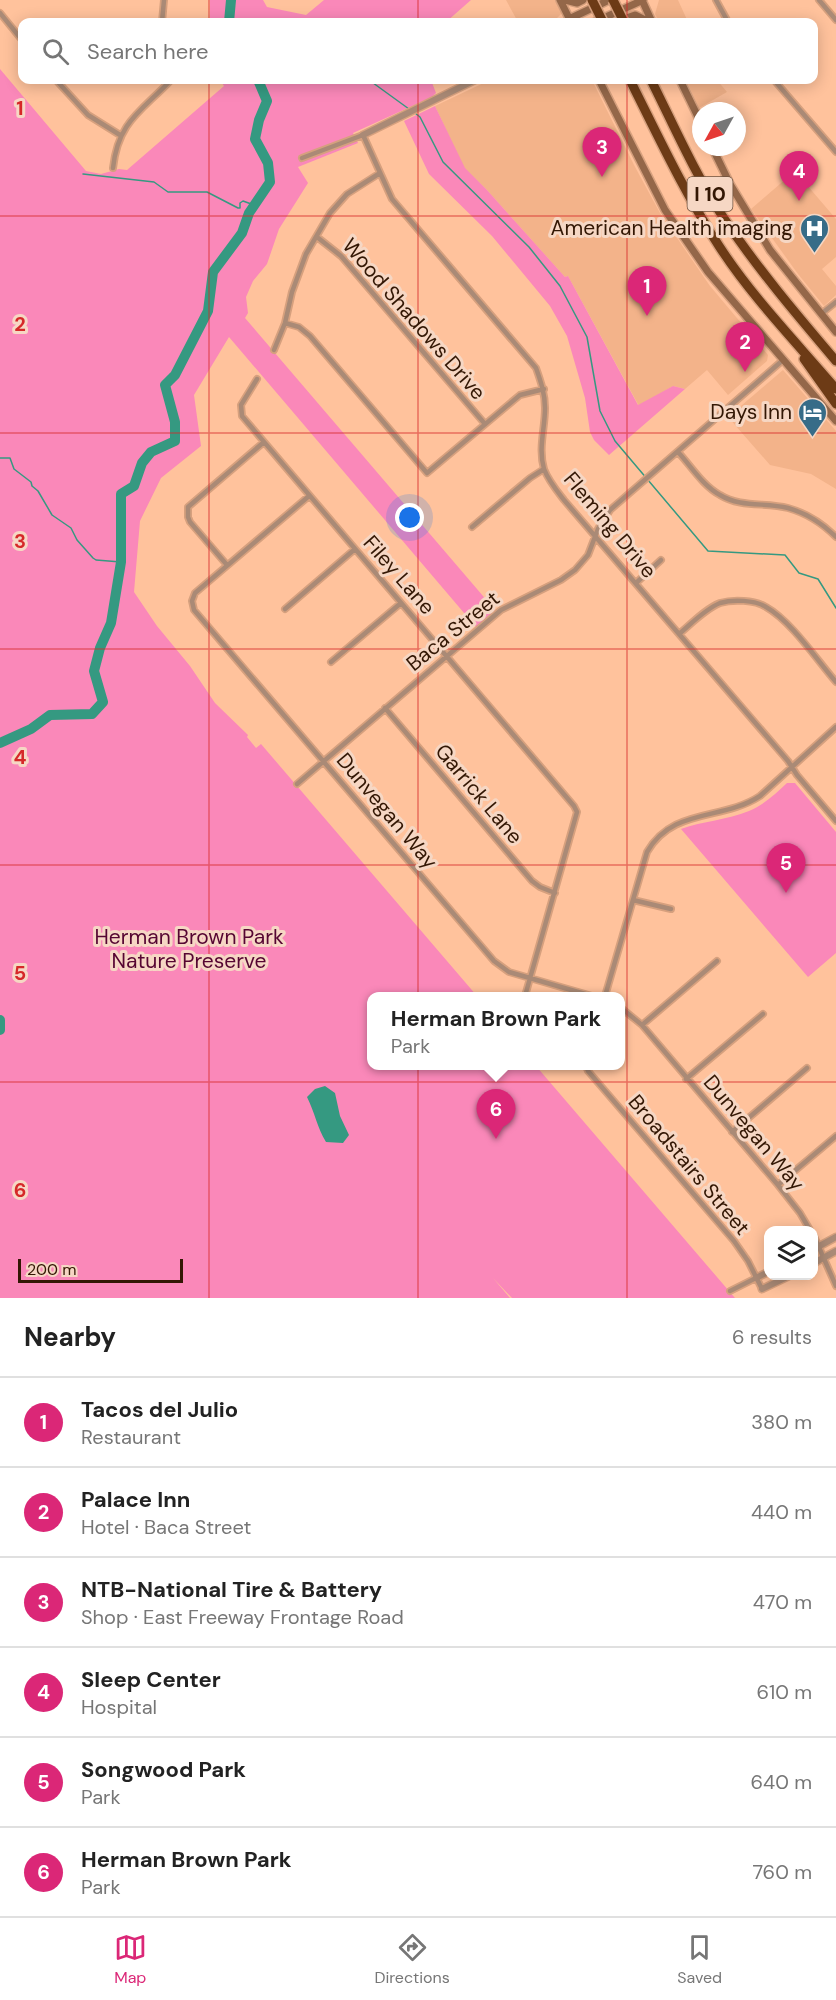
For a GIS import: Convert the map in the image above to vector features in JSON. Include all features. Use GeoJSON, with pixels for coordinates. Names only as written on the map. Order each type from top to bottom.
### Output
{"type":"FeatureCollection","features":[{"type":"Feature","properties":{"kind":"highway"},"geometry":{"type":"LineString","coordinates":[[592,0],[601,18]]}},
{"type":"Feature","properties":{"kind":"highway"},"geometry":{"type":"LineString","coordinates":[[611,0],[622,18]]}},
{"type":"Feature","properties":{"kind":"highway","name":"I 10"},"geometry":{"type":"LineString","coordinates":[[632,84],[665,151],[720,248],[765,306],[836,389]]}},
{"type":"Feature","properties":{"kind":"highway","name":"I 10"},"geometry":{"type":"LineString","coordinates":[[653,84],[688,154],[740,243],[836,361]]}},
{"type":"Feature","properties":{"kind":"highway"},"geometry":{"type":"LineString","coordinates":[[784,299],[836,351]]}},
{"type":"Feature","properties":{"kind":"highway"},"geometry":{"type":"LineString","coordinates":[[765,306],[836,404]]}},
{"type":"Feature","properties":{"kind":"main road"},"geometry":{"type":"LineString","coordinates":[[560,0],[567,18]]}},
{"type":"Feature","properties":{"kind":"main road"},"geometry":{"type":"LineString","coordinates":[[565,0],[577,3],[583,0]]}},
{"type":"Feature","properties":{"kind":"main road"},"geometry":{"type":"LineString","coordinates":[[574,18],[611,0]]}},
{"type":"Feature","properties":{"kind":"main road"},"geometry":{"type":"LineString","coordinates":[[604,18],[642,0],[649,18]]}},
{"type":"Feature","properties":{"kind":"main road"},"geometry":{"type":"LineString","coordinates":[[626,18],[635,15],[642,18]]}},
{"type":"Feature","properties":{"kind":"main road"},"geometry":{"type":"LineString","coordinates":[[601,84],[665,210],[708,272],[836,421]]}},
{"type":"Feature","properties":{"kind":"main road"},"geometry":{"type":"LineString","coordinates":[[682,84],[692,105]]}},
{"type":"Feature","properties":{"kind":"main road"},"geometry":{"type":"LineString","coordinates":[[716,156],[730,184],[770,250],[836,332]]}},
{"type":"Feature","properties":{"kind":"street"},"geometry":{"type":"LineString","coordinates":[[162,18],[164,0]]}},
{"type":"Feature","properties":{"kind":"street"},"geometry":{"type":"LineString","coordinates":[[716,0],[726,18]]}},
{"type":"Feature","properties":{"kind":"street"},"geometry":{"type":"LineString","coordinates":[[819,0],[836,20]]}},
{"type":"Feature","properties":{"kind":"street"},"geometry":{"type":"LineString","coordinates":[[0,13],[18,35]]}},
{"type":"Feature","properties":{"kind":"street"},"geometry":{"type":"LineString","coordinates":[[60,84],[88,115],[120,135]]}},
{"type":"Feature","properties":{"kind":"street"},"geometry":{"type":"LineString","coordinates":[[113,168],[120,135],[140,108],[167,84]]}},
{"type":"Feature","properties":{"kind":"street"},"geometry":{"type":"LineString","coordinates":[[302,158],[363,135],[467,84]]}},
{"type":"Feature","properties":{"kind":"street"},"geometry":{"type":"LineString","coordinates":[[777,84],[836,152]]}},
{"type":"Feature","properties":{"kind":"street","name":"Fleming Drive"},"geometry":{"type":"LineString","coordinates":[[363,135],[392,199],[536,368],[544,389],[545,410],[540,446],[544,469],[564,500],[836,821]]}},
{"type":"Feature","properties":{"kind":"street"},"geometry":{"type":"LineString","coordinates":[[274,350],[285,323],[292,292],[306,254],[330,213],[347,194],[380,173]]}},
{"type":"Feature","properties":{"kind":"street","name":"Wood Shadows Drive"},"geometry":{"type":"LineString","coordinates":[[317,237],[341,256],[485,424]]}},
{"type":"Feature","properties":{"kind":"street"},"geometry":{"type":"LineString","coordinates":[[821,314],[836,302]]}},
{"type":"Feature","properties":{"kind":"street"},"geometry":{"type":"LineString","coordinates":[[285,323],[299,327],[310,336],[427,473],[520,395],[544,389]]}},
{"type":"Feature","properties":{"kind":"street","name":"Baca Street"},"geometry":{"type":"LineString","coordinates":[[297,784],[501,610],[575,570],[588,555],[598,529],[610,510],[783,360]]}},
{"type":"Feature","properties":{"kind":"street","name":"Filey Lane"},"geometry":{"type":"LineString","coordinates":[[257,379],[241,405],[240,412],[574,806],[577,812],[555,893]]}},
{"type":"Feature","properties":{"kind":"street"},"geometry":{"type":"LineString","coordinates":[[264,442],[188,507],[190,522],[227,565],[309,496]]}},
{"type":"Feature","properties":{"kind":"street"},"geometry":{"type":"LineString","coordinates":[[678,452],[704,482],[720,495],[741,503],[789,508],[821,523],[836,537]]}},
{"type":"Feature","properties":{"kind":"street"},"geometry":{"type":"LineString","coordinates":[[472,527],[530,477],[544,469]]}},
{"type":"Feature","properties":{"kind":"street"},"geometry":{"type":"LineString","coordinates":[[285,609],[355,549]]}},
{"type":"Feature","properties":{"kind":"street"},"geometry":{"type":"LineString","coordinates":[[636,583],[661,560]]}},
{"type":"Feature","properties":{"kind":"street","name":"Dunvegan Way"},"geometry":{"type":"LineString","coordinates":[[227,565],[195,593],[192,601],[194,610],[494,961],[509,972],[577,992]]}},
{"type":"Feature","properties":{"kind":"street"},"geometry":{"type":"LineString","coordinates":[[679,634],[700,616],[721,603],[744,601],[765,606],[785,622],[836,682]]}},
{"type":"Feature","properties":{"kind":"street"},"geometry":{"type":"LineString","coordinates":[[331,662],[401,603]]}},
{"type":"Feature","properties":{"kind":"street","name":"Garrick Lane"},"geometry":{"type":"LineString","coordinates":[[385,708],[532,881],[555,893]]}},
{"type":"Feature","properties":{"kind":"street"},"geometry":{"type":"LineString","coordinates":[[606,992],[647,852],[657,838],[678,823],[690,818],[722,812],[749,803],[760,796],[836,727]]}},
{"type":"Feature","properties":{"kind":"street"},"geometry":{"type":"LineString","coordinates":[[526,992],[555,893]]}},
{"type":"Feature","properties":{"kind":"street"},"geometry":{"type":"LineString","coordinates":[[633,900],[671,909]]}},
{"type":"Feature","properties":{"kind":"street"},"geometry":{"type":"LineString","coordinates":[[642,1025],[717,961]]}},
{"type":"Feature","properties":{"kind":"street","name":"Dunvegan Way"},"geometry":{"type":"LineString","coordinates":[[625,1010],[642,1025],[778,1185],[800,1212],[808,1226]]}},
{"type":"Feature","properties":{"kind":"street"},"geometry":{"type":"LineString","coordinates":[[686,1079],[763,1014]]}},
{"type":"Feature","properties":{"kind":"street"},"geometry":{"type":"LineString","coordinates":[[732,1132],[807,1068]]}},
{"type":"Feature","properties":{"kind":"street","name":"Broadstairs Street"},"geometry":{"type":"LineString","coordinates":[[588,1070],[734,1241],[762,1290]]}},
{"type":"Feature","properties":{"kind":"street"},"geometry":{"type":"LineString","coordinates":[[778,1185],[836,1136]]}},
{"type":"Feature","properties":{"kind":"street"},"geometry":{"type":"LineString","coordinates":[[818,1247],[836,1237]]}},
{"type":"Feature","properties":{"kind":"street"},"geometry":{"type":"LineString","coordinates":[[818,1250],[824,1257],[836,1286]]}},
{"type":"Feature","properties":{"kind":"street"},"geometry":{"type":"LineString","coordinates":[[818,1260],[836,1251]]}},
{"type":"Feature","properties":{"kind":"street"},"geometry":{"type":"LineString","coordinates":[[730,1291],[764,1274]]}},
{"type":"Feature","properties":{"kind":"street"},"geometry":{"type":"LineString","coordinates":[[762,1290],[780,1280]]}},
{"type":"Feature","properties":{"kind":"shaded area"},"geometry":{"type":"Polygon","coordinates":[[[506,0],[555,0],[562,13],[557,18],[516,18],[506,0]]]}},
{"type":"Feature","properties":{"kind":"shaded area"},"geometry":{"type":"Polygon","coordinates":[[[659,0],[678,0],[686,18],[657,18],[655,14],[659,0]]]}},
{"type":"Feature","properties":{"kind":"shaded area"},"geometry":{"type":"Polygon","coordinates":[[[482,84],[594,84],[660,213],[710,286],[768,355],[767,361],[728,395],[707,370],[685,389],[673,386],[639,406],[568,276],[565,277],[487,190],[464,168],[435,106],[482,84]]]}},
{"type":"Feature","properties":{"kind":"shaded area"},"geometry":{"type":"Polygon","coordinates":[[[688,84],[720,84],[727,92],[710,102],[696,102],[688,84]]]}},
{"type":"Feature","properties":{"kind":"shaded area"},"geometry":{"type":"Polygon","coordinates":[[[795,171],[836,219],[836,257],[822,269],[836,286],[836,295],[824,306],[751,209],[795,171]]]}},
{"type":"Feature","properties":{"kind":"shaded area"},"geometry":{"type":"Polygon","coordinates":[[[783,370],[836,431],[836,489],[811,474],[770,465],[728,417],[783,370]]]}},
{"type":"Feature","properties":{"kind":"green space"},"geometry":{"type":"Polygon","coordinates":[[[210,0],[263,0],[267,7],[306,15],[324,0],[471,0],[451,18],[210,18],[210,0]]]}},
{"type":"Feature","properties":{"kind":"green space","name":"Herman Brown Park Nature Preserve"},"geometry":{"type":"Polygon","coordinates":[[[0,69],[86,171],[101,174],[119,169],[127,170],[224,86],[223,84],[433,84],[436,93],[432,97],[353,133],[358,143],[298,167],[308,183],[279,229],[267,264],[253,281],[246,297],[248,313],[245,318],[495,610],[476,627],[229,337],[194,395],[201,446],[161,478],[140,521],[134,592],[215,703],[248,735],[247,737],[256,748],[261,744],[474,992],[367,992],[367,1070],[539,1070],[735,1298],[512,1298],[493,1278],[510,1298],[0,1298],[0,69]]]}},
{"type":"Feature","properties":{"kind":"green space"},"geometry":{"type":"Polygon","coordinates":[[[435,106],[465,168],[565,277],[568,276],[638,405],[673,386],[685,389],[609,455],[594,440],[590,432],[585,398],[567,336],[550,306],[492,236],[429,174],[404,121],[435,106]]]}},
{"type":"Feature","properties":{"kind":"green space"},"geometry":{"type":"Polygon","coordinates":[[[787,783],[795,783],[836,832],[836,953],[808,977],[681,829],[754,809],[787,783]]]}},
{"type":"Feature","properties":{"kind":"water"},"geometry":{"type":"Polygon","coordinates":[[[325,1086],[335,1093],[340,1116],[349,1135],[343,1143],[326,1142],[307,1097],[315,1089],[325,1086]]]}},
{"type":"Feature","properties":{"kind":"waterway"},"geometry":{"type":"LineString","coordinates":[[229,18],[231,0]]}},
{"type":"Feature","properties":{"kind":"waterway"},"geometry":{"type":"LineString","coordinates":[[0,743],[31,729],[50,715],[92,714],[103,702],[94,671],[100,648],[111,623],[121,562],[121,494],[134,486],[142,463],[151,452],[175,441],[175,422],[165,385],[175,375],[208,311],[213,272],[242,233],[249,213],[270,182],[268,163],[255,139],[259,120],[267,101],[260,84]]}},
{"type":"Feature","properties":{"kind":"waterway"},"geometry":{"type":"LineString","coordinates":[[375,84],[409,109]]}},
{"type":"Feature","properties":{"kind":"waterway"},"geometry":{"type":"LineString","coordinates":[[415,113],[420,117],[443,162],[529,247],[560,286],[587,337],[600,411],[615,441],[708,551],[785,555],[799,573],[818,579],[836,608]]}},
{"type":"Feature","properties":{"kind":"waterway"},"geometry":{"type":"LineString","coordinates":[[83,174],[154,182],[168,192],[207,192],[238,208],[243,201],[254,205]]}},
{"type":"Feature","properties":{"kind":"waterway"},"geometry":{"type":"LineString","coordinates":[[0,458],[10,458],[14,469],[31,482],[52,515],[71,528],[77,540],[93,558],[121,562]]}},
{"type":"Feature","properties":{"kind":"waterway"},"geometry":{"type":"LineString","coordinates":[[0,1020],[0,1030]]}},
{"type":"Feature","properties":{"kind":"place","name":"NTB-National Tire & Battery"},"geometry":{"type":"Point","coordinates":[602,177]}},
{"type":"Feature","properties":{"kind":"place","name":"Sleep Center"},"geometry":{"type":"Point","coordinates":[799,201]}},
{"type":"Feature","properties":{"kind":"place","name":"American Health imaging"},"geometry":{"type":"Point","coordinates":[814,254]}},
{"type":"Feature","properties":{"kind":"place","name":"Tacos del Julio"},"geometry":{"type":"Point","coordinates":[647,316]}},
{"type":"Feature","properties":{"kind":"place","name":"Palace Inn"},"geometry":{"type":"Point","coordinates":[745,372]}},
{"type":"Feature","properties":{"kind":"place","name":"Days Inn"},"geometry":{"type":"Point","coordinates":[813,438]}},
{"type":"Feature","properties":{"kind":"place","name":"Songwood Park"},"geometry":{"type":"Point","coordinates":[786,893]}},
{"type":"Feature","properties":{"kind":"place","name":"Herman Brown Park"},"geometry":{"type":"Point","coordinates":[496,1139]}}]}
